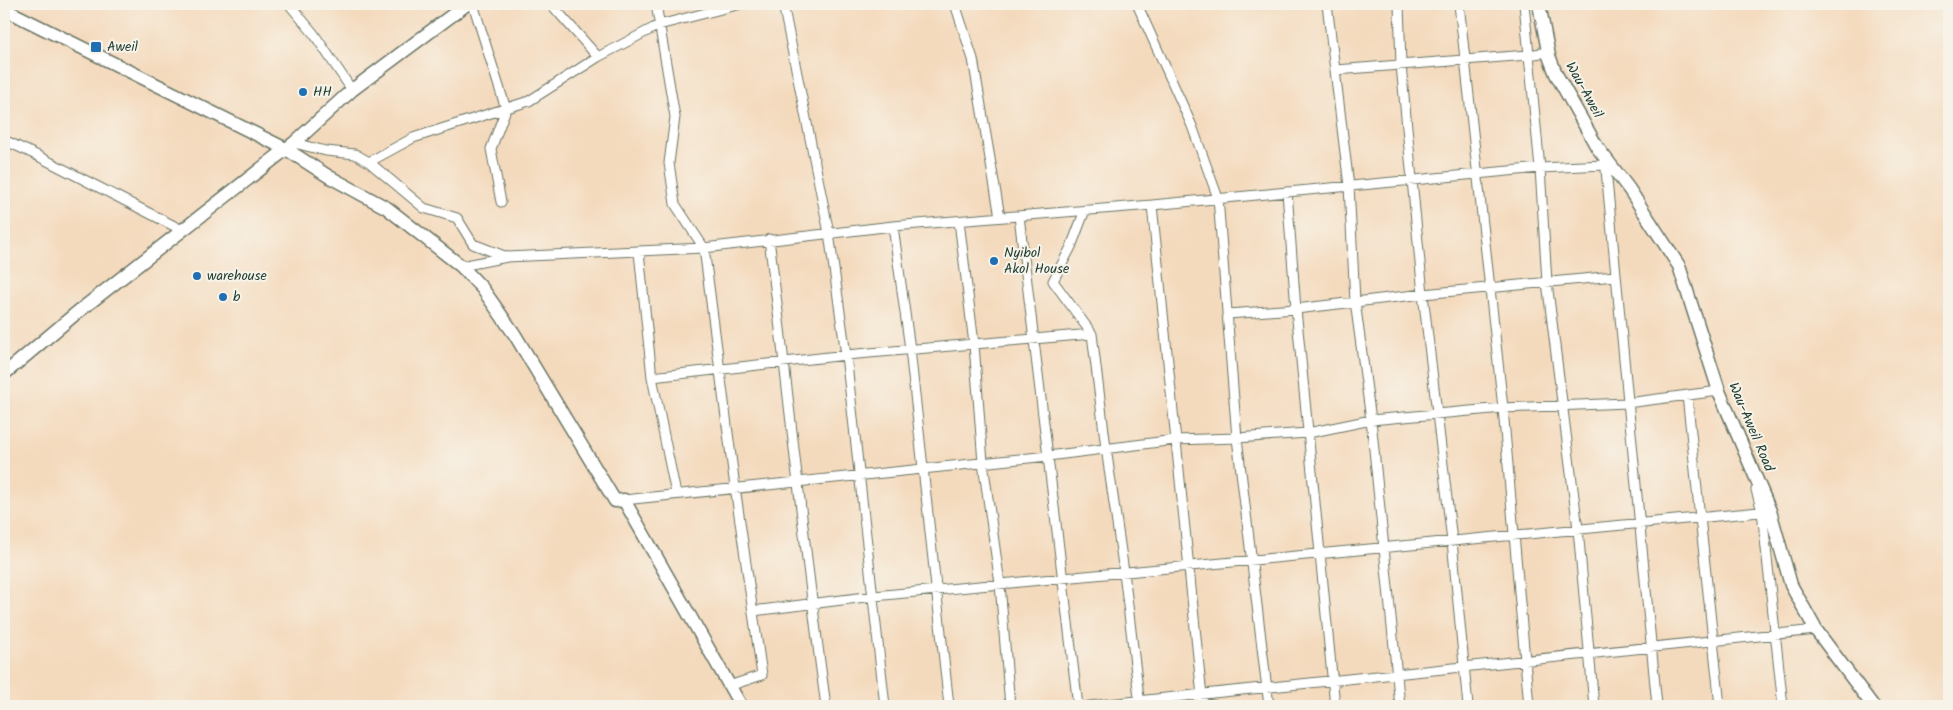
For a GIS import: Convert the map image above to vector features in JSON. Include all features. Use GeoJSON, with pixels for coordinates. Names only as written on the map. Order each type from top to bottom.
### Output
{"type":"FeatureCollection","features":[{"type":"Feature","properties":{"kind":"street"},"geometry":{"type":"LineString","coordinates":[[289,4],[314,34],[352,90]]}},
{"type":"Feature","properties":{"kind":"street"},"geometry":{"type":"LineString","coordinates":[[4,374],[74,315],[290,146],[352,90],[467,4]]}},
{"type":"Feature","properties":{"kind":"street"},"geometry":{"type":"LineString","coordinates":[[473,4],[506,109],[491,150],[501,202]]}},
{"type":"Feature","properties":{"kind":"street"},"geometry":{"type":"LineString","coordinates":[[551,4],[598,57]]}},
{"type":"Feature","properties":{"kind":"street"},"geometry":{"type":"LineString","coordinates":[[656,4],[675,117],[669,163],[674,204],[704,248],[762,675],[729,686]]}},
{"type":"Feature","properties":{"kind":"street"},"geometry":{"type":"LineString","coordinates":[[369,162],[413,138],[529,101],[598,57],[659,25],[741,4]]}},
{"type":"Feature","properties":{"kind":"street"},"geometry":{"type":"LineString","coordinates":[[783,4],[829,233],[846,355],[886,706]]}},
{"type":"Feature","properties":{"kind":"street"},"geometry":{"type":"LineString","coordinates":[[955,4],[973,59],[1000,217]]}},
{"type":"Feature","properties":{"kind":"street"},"geometry":{"type":"LineString","coordinates":[[1137,4],[1192,126],[1218,198],[1237,438],[1269,706]]}},
{"type":"Feature","properties":{"kind":"street"},"geometry":{"type":"LineString","coordinates":[[1327,4],[1349,186],[1355,301],[1371,420],[1400,706]]}},
{"type":"Feature","properties":{"kind":"street"},"geometry":{"type":"LineString","coordinates":[[1399,4],[1401,65],[1468,706]]}},
{"type":"Feature","properties":{"kind":"street"},"geometry":{"type":"LineString","coordinates":[[1459,4],[1503,408],[1530,706]]}},
{"type":"Feature","properties":{"kind":"street"},"geometry":{"type":"LineString","coordinates":[[1524,4],[1540,168],[1548,282],[1578,529],[1594,706]]}},
{"type":"Feature","properties":{"kind":"street","name":"Wau-Aweil"},"geometry":{"type":"LineString","coordinates":[[1540,4],[1548,52],[1556,74],[1605,162]]}},
{"type":"Feature","properties":{"kind":"street"},"geometry":{"type":"LineString","coordinates":[[4,9],[290,146],[328,176],[387,208],[461,266],[482,288],[515,335],[615,502],[735,487],[1048,456],[1175,440],[1237,438],[1308,432],[1371,420],[1503,408],[1627,404],[1719,391]]}},
{"type":"Feature","properties":{"kind":"street"},"geometry":{"type":"LineString","coordinates":[[1336,70],[1548,52]]}},
{"type":"Feature","properties":{"kind":"street"},"geometry":{"type":"LineString","coordinates":[[4,140],[182,230]]}},
{"type":"Feature","properties":{"kind":"street"},"geometry":{"type":"LineString","coordinates":[[290,146],[354,154],[369,162],[424,208],[457,218],[473,244],[507,258]]}},
{"type":"Feature","properties":{"kind":"street"},"geometry":{"type":"LineString","coordinates":[[461,266],[507,258],[704,248],[893,226],[1152,205],[1605,162],[1657,706]]}},
{"type":"Feature","properties":{"kind":"street","name":"Wau-Aweil Road"},"geometry":{"type":"LineString","coordinates":[[1605,162],[1629,189],[1679,266],[1719,391],[1751,465],[1791,585],[1816,630],[1873,706]]}},
{"type":"Feature","properties":{"kind":"street"},"geometry":{"type":"LineString","coordinates":[[1287,192],[1296,309],[1335,706]]}},
{"type":"Feature","properties":{"kind":"street"},"geometry":{"type":"LineString","coordinates":[[1152,205],[1204,706]]}},
{"type":"Feature","properties":{"kind":"street"},"geometry":{"type":"LineString","coordinates":[[1085,210],[1071,247],[1053,281],[1092,334],[1124,572],[1139,704]]}},
{"type":"Feature","properties":{"kind":"street"},"geometry":{"type":"LineString","coordinates":[[1019,216],[1078,706]]}},
{"type":"Feature","properties":{"kind":"street"},"geometry":{"type":"LineString","coordinates":[[959,221],[974,344],[983,463],[1000,584],[1010,706]]}},
{"type":"Feature","properties":{"kind":"street"},"geometry":{"type":"LineString","coordinates":[[893,226],[910,349],[948,706]]}},
{"type":"Feature","properties":{"kind":"street"},"geometry":{"type":"LineString","coordinates":[[769,239],[826,706]]}},
{"type":"Feature","properties":{"kind":"street"},"geometry":{"type":"LineString","coordinates":[[640,252],[652,378],[676,494]]}},
{"type":"Feature","properties":{"kind":"street"},"geometry":{"type":"LineString","coordinates":[[1228,314],[1296,309],[1355,301],[1615,276]]}},
{"type":"Feature","properties":{"kind":"street"},"geometry":{"type":"LineString","coordinates":[[652,378],[784,361],[1092,334]]}},
{"type":"Feature","properties":{"kind":"street"},"geometry":{"type":"LineString","coordinates":[[1687,395],[1720,706]]}},
{"type":"Feature","properties":{"kind":"street"},"geometry":{"type":"LineString","coordinates":[[624,500],[740,706]]}},
{"type":"Feature","properties":{"kind":"street"},"geometry":{"type":"LineString","coordinates":[[753,611],[812,602],[1190,566],[1252,558],[1766,511],[1783,706]]}},
{"type":"Feature","properties":{"kind":"street"},"geometry":{"type":"LineString","coordinates":[[1089,706],[1139,704],[1202,694],[1816,630]]}},
{"type":"Feature","properties":{"kind":"place","name":"Aweil"},"geometry":{"type":"Point","coordinates":[96,47]}},
{"type":"Feature","properties":{"kind":"place","name":"HH"},"geometry":{"type":"Point","coordinates":[303,92]}},
{"type":"Feature","properties":{"kind":"place","name":"Nyibol Akol House"},"geometry":{"type":"Point","coordinates":[994,261]}},
{"type":"Feature","properties":{"kind":"place","name":"warehouse"},"geometry":{"type":"Point","coordinates":[197,276]}},
{"type":"Feature","properties":{"kind":"place","name":"b"},"geometry":{"type":"Point","coordinates":[223,297]}}]}
